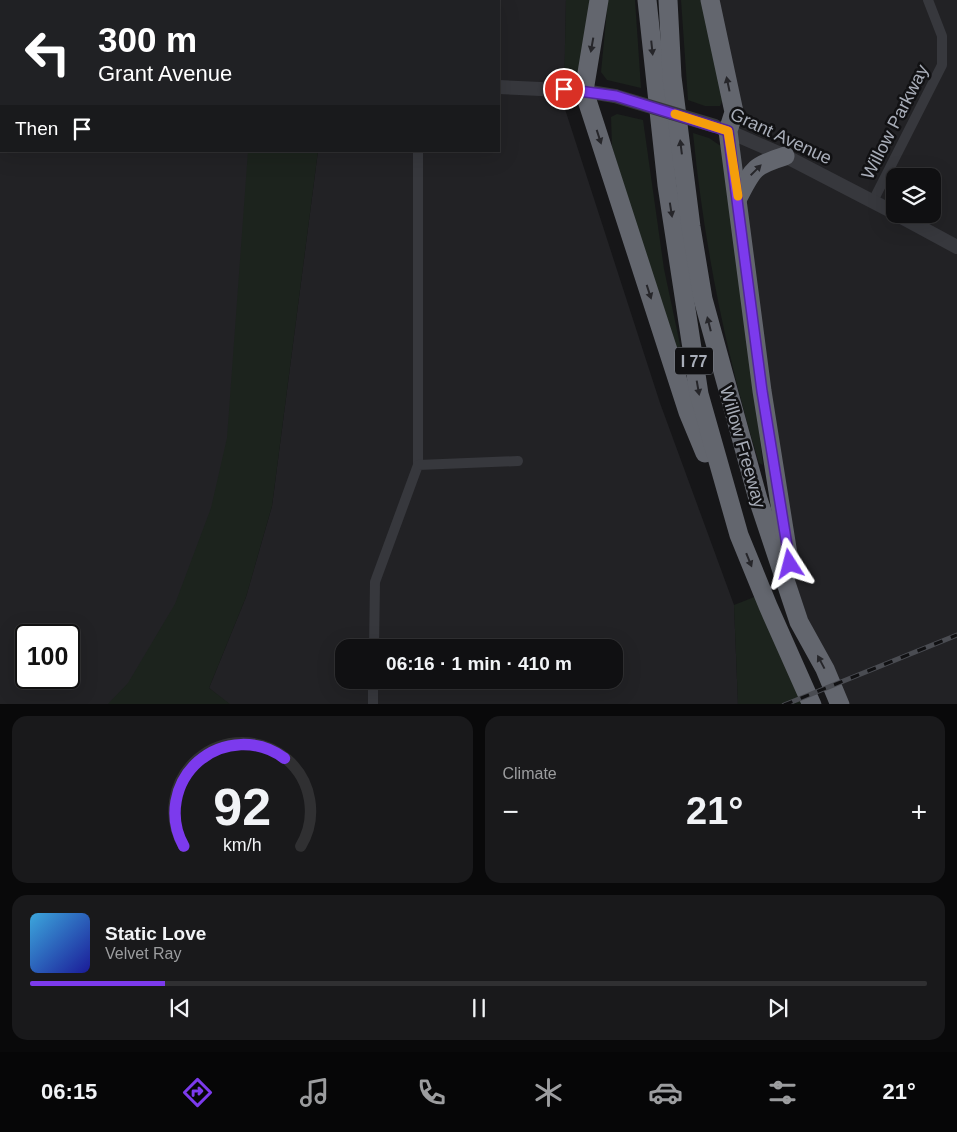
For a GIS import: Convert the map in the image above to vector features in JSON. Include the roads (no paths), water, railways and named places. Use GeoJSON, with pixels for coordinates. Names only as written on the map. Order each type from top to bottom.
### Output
{"type":"FeatureCollection","features":[{"type":"Feature","properties":{"kind":"highway"},"geometry":{"type":"LineString","coordinates":[[599,0],[584,90],[688,412],[739,535]]}},
{"type":"Feature","properties":{"kind":"highway","name":"Willow Freeway"},"geometry":{"type":"LineString","coordinates":[[647,0],[667,185],[699,394],[739,535],[768,606],[812,704]]}},
{"type":"Feature","properties":{"kind":"highway","name":"Willow Freeway"},"geometry":{"type":"LineString","coordinates":[[668,0],[672,77],[691,227],[703,299],[758,498],[799,622],[825,669],[840,704]]}},
{"type":"Feature","properties":{"kind":"highway"},"geometry":{"type":"LineString","coordinates":[[710,0],[734,112],[721,128],[738,198],[762,391],[799,622]]}},
{"type":"Feature","properties":{"kind":"highway"},"geometry":{"type":"LineString","coordinates":[[738,198],[752,171],[764,163],[785,156]]}},
{"type":"Feature","properties":{"kind":"street","name":"Willow Parkway"},"geometry":{"type":"LineString","coordinates":[[873,201],[942,65],[942,36],[928,0]]}},
{"type":"Feature","properties":{"kind":"street","name":"Grant Avenue"},"geometry":{"type":"LineString","coordinates":[[500,87],[584,90],[616,96],[721,128],[785,156],[886,209]]}},
{"type":"Feature","properties":{"kind":"street"},"geometry":{"type":"LineString","coordinates":[[374,639],[375,582],[418,465],[418,152]]}},
{"type":"Feature","properties":{"kind":"street","name":"Grant Avenue"},"geometry":{"type":"LineString","coordinates":[[912,223],[957,247]]}},
{"type":"Feature","properties":{"kind":"street"},"geometry":{"type":"LineString","coordinates":[[418,465],[518,461]]}},
{"type":"Feature","properties":{"kind":"street"},"geometry":{"type":"LineString","coordinates":[[373,689],[373,704]]}},
{"type":"Feature","properties":{"kind":"railway"},"geometry":{"type":"LineString","coordinates":[[786,704],[957,635]]}}]}
